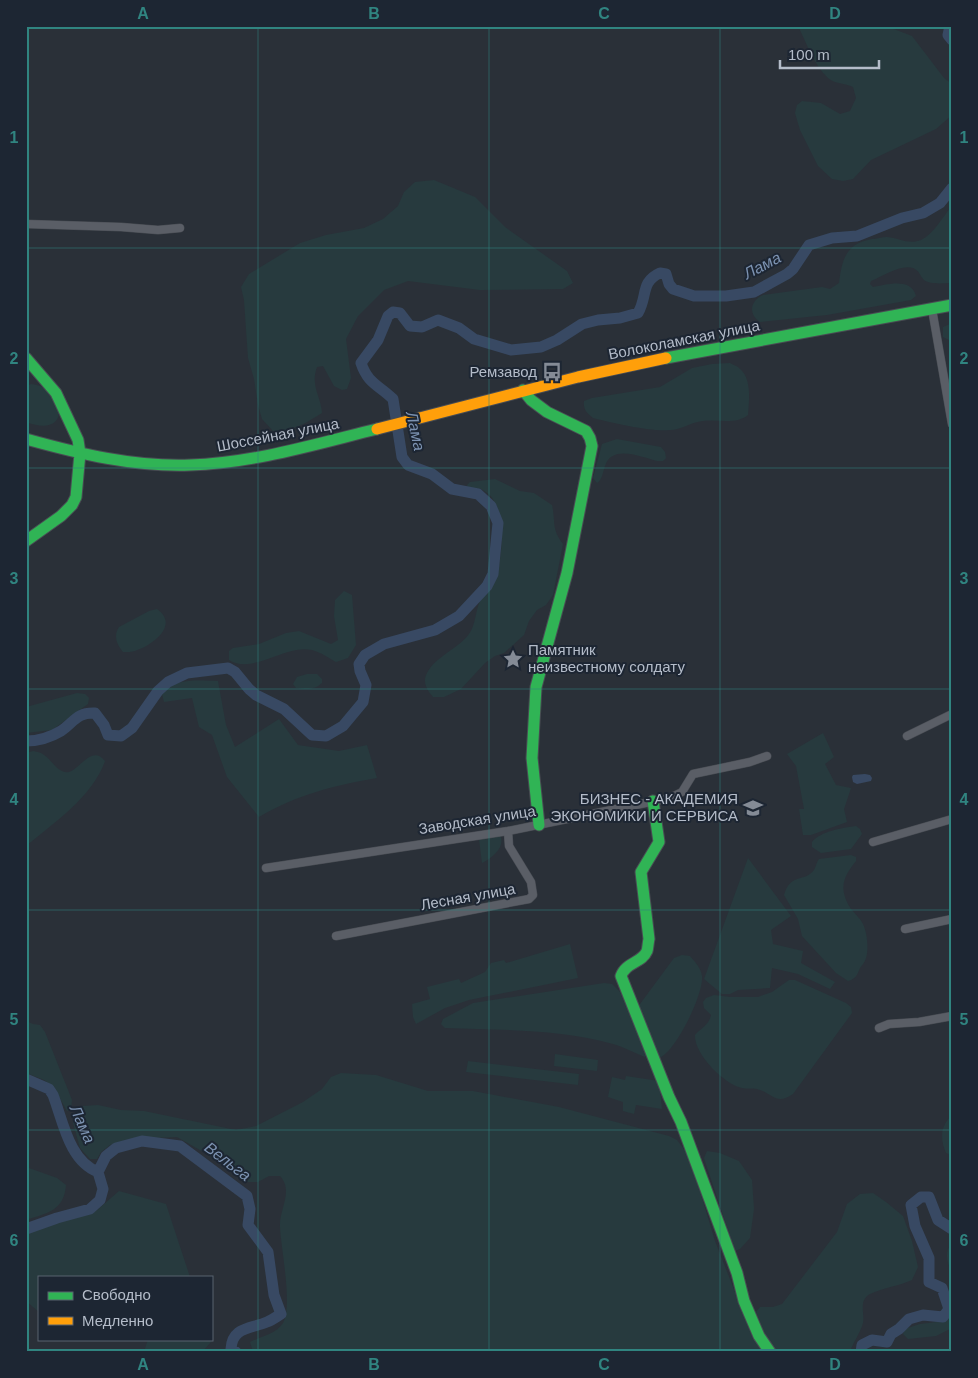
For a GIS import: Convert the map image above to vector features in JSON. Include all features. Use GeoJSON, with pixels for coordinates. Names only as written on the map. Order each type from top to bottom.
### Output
{"type":"FeatureCollection","features":[{"type":"Feature","properties":{"kind":"street"},"geometry":{"type":"LineString","coordinates":[[26,224],[158,230],[180,228]]}},
{"type":"Feature","properties":{"kind":"street","name":"Волоколамская улица"},"geometry":{"type":"LineString","coordinates":[[424,418],[523,390],[614,368],[952,305]]}},
{"type":"Feature","properties":{"kind":"street"},"geometry":{"type":"LineString","coordinates":[[932,309],[952,424]]}},
{"type":"Feature","properties":{"kind":"street"},"geometry":{"type":"LineString","coordinates":[[26,358],[56,393],[78,440],[80,453],[78,484],[76,497],[72,505],[61,516],[26,541]]}},
{"type":"Feature","properties":{"kind":"street"},"geometry":{"type":"LineString","coordinates":[[523,390],[528,398],[538,407],[556,418],[580,427],[590,437],[592,446],[567,573],[536,687],[532,758],[539,824]]}},
{"type":"Feature","properties":{"kind":"street","name":"Шоссейная улица"},"geometry":{"type":"LineString","coordinates":[[26,439],[80,453],[131,462],[188,465],[212,464],[253,458],[424,418]]}},
{"type":"Feature","properties":{"kind":"street"},"geometry":{"type":"LineString","coordinates":[[907,736],[952,714]]}},
{"type":"Feature","properties":{"kind":"street","name":"Заводская улица"},"geometry":{"type":"LineString","coordinates":[[266,868],[508,831],[677,796],[682,792],[694,774],[750,762],[766,756]]}},
{"type":"Feature","properties":{"kind":"street"},"geometry":{"type":"LineString","coordinates":[[653,801],[659,842],[641,872],[649,939],[647,950],[641,957],[626,966],[621,976],[669,1097],[681,1122],[737,1273],[744,1301],[759,1336],[770,1352]]}},
{"type":"Feature","properties":{"kind":"street"},"geometry":{"type":"LineString","coordinates":[[873,842],[952,819]]}},
{"type":"Feature","properties":{"kind":"street","name":"Лесная улица"},"geometry":{"type":"LineString","coordinates":[[336,936],[529,899],[533,895],[532,886],[509,846],[508,831]]}},
{"type":"Feature","properties":{"kind":"street"},"geometry":{"type":"LineString","coordinates":[[905,929],[952,919]]}},
{"type":"Feature","properties":{"kind":"street"},"geometry":{"type":"LineString","coordinates":[[879,1028],[889,1024],[919,1022],[952,1016]]}},
{"type":"Feature","properties":{"kind":"green space"},"geometry":{"type":"Polygon","coordinates":[[[798,26],[886,26],[912,36],[944,78],[952,84],[952,115],[936,129],[871,160],[853,179],[843,181],[832,179],[818,166],[800,130],[795,113],[797,105],[802,101],[821,103],[840,114],[850,111],[856,98],[853,87],[834,81],[823,73],[798,26]]]}},
{"type":"Feature","properties":{"kind":"green space"},"geometry":{"type":"Polygon","coordinates":[[[434,180],[475,197],[505,227],[567,271],[573,283],[563,289],[480,290],[408,281],[384,290],[358,316],[346,339],[351,378],[347,389],[342,390],[334,386],[323,366],[317,367],[315,385],[322,413],[293,428],[273,431],[262,419],[248,358],[244,300],[241,287],[249,274],[300,243],[326,235],[364,228],[383,219],[398,206],[404,192],[415,182],[434,180]]]}},
{"type":"Feature","properties":{"kind":"green space"},"geometry":{"type":"Polygon","coordinates":[[[952,206],[952,283],[927,282],[915,269],[908,267],[892,271],[871,281],[870,284],[873,287],[904,284],[913,290],[916,296],[911,300],[827,315],[760,322],[752,312],[753,304],[763,295],[822,287],[830,289],[839,283],[844,260],[850,249],[863,241],[887,237],[908,242],[921,240],[934,229],[952,206]]]}},
{"type":"Feature","properties":{"kind":"green space"},"geometry":{"type":"Polygon","coordinates":[[[952,323],[951,341],[943,337],[943,327],[952,323]]]}},
{"type":"Feature","properties":{"kind":"green space"},"geometry":{"type":"Polygon","coordinates":[[[730,363],[744,373],[748,384],[748,415],[738,420],[703,421],[674,430],[653,430],[593,418],[585,409],[584,401],[592,398],[660,387],[692,368],[730,363]]]}},
{"type":"Feature","properties":{"kind":"green space"},"geometry":{"type":"Polygon","coordinates":[[[31,384],[43,387],[52,394],[57,402],[59,411],[57,419],[52,424],[41,426],[26,422],[26,386],[31,384]]]}},
{"type":"Feature","properties":{"kind":"green space"},"geometry":{"type":"Polygon","coordinates":[[[617,439],[661,447],[665,452],[666,458],[663,461],[657,461],[628,454],[614,455],[609,459],[597,483],[593,478],[602,444],[617,439]]]}},
{"type":"Feature","properties":{"kind":"green space"},"geometry":{"type":"Polygon","coordinates":[[[495,479],[520,491],[534,493],[552,505],[555,529],[563,544],[553,595],[546,605],[537,610],[529,621],[524,635],[504,653],[495,656],[485,663],[461,689],[444,697],[433,697],[426,686],[427,673],[436,662],[469,634],[480,601],[493,586],[497,573],[502,532],[496,505],[490,495],[480,489],[468,488],[467,485],[470,482],[495,479]]]}},
{"type":"Feature","properties":{"kind":"green space"},"geometry":{"type":"Polygon","coordinates":[[[344,591],[352,595],[356,645],[348,658],[336,662],[315,651],[301,649],[249,664],[239,664],[229,660],[229,651],[233,648],[259,644],[286,633],[299,631],[331,644],[338,640],[334,616],[335,600],[344,591]]]}},
{"type":"Feature","properties":{"kind":"green space"},"geometry":{"type":"Polygon","coordinates":[[[157,609],[163,615],[166,622],[161,634],[149,645],[134,651],[123,652],[116,640],[119,627],[149,611],[157,609]]]}},
{"type":"Feature","properties":{"kind":"green space"},"geometry":{"type":"Polygon","coordinates":[[[317,674],[322,679],[322,683],[312,688],[296,688],[293,684],[297,677],[317,674]]]}},
{"type":"Feature","properties":{"kind":"green space"},"geometry":{"type":"Polygon","coordinates":[[[218,681],[226,725],[235,747],[279,719],[298,745],[339,751],[367,745],[377,778],[316,792],[288,802],[259,817],[227,777],[212,735],[199,727],[192,698],[164,702],[162,694],[180,682],[218,681]]]}},
{"type":"Feature","properties":{"kind":"green space"},"geometry":{"type":"Polygon","coordinates":[[[77,693],[85,694],[89,698],[88,704],[52,730],[26,733],[26,707],[77,693]]]}},
{"type":"Feature","properties":{"kind":"green space"},"geometry":{"type":"Polygon","coordinates":[[[823,733],[834,757],[825,764],[836,785],[851,788],[844,809],[847,822],[811,835],[803,835],[799,809],[804,809],[796,766],[787,754],[823,733]]]}},
{"type":"Feature","properties":{"kind":"green space"},"geometry":{"type":"Polygon","coordinates":[[[33,751],[43,754],[58,769],[65,772],[73,770],[91,756],[100,756],[105,761],[92,786],[72,808],[26,846],[26,753],[33,751]]]}},
{"type":"Feature","properties":{"kind":"green space"},"geometry":{"type":"Polygon","coordinates":[[[856,826],[862,834],[851,849],[821,853],[812,847],[812,842],[821,835],[856,826]]]}},
{"type":"Feature","properties":{"kind":"green space"},"geometry":{"type":"Polygon","coordinates":[[[500,835],[500,848],[494,855],[482,863],[479,839],[500,835]]]}},
{"type":"Feature","properties":{"kind":"green space"},"geometry":{"type":"Polygon","coordinates":[[[851,855],[856,857],[856,861],[845,878],[844,895],[851,909],[863,924],[867,950],[866,959],[857,975],[848,981],[836,973],[802,936],[798,919],[784,895],[790,883],[810,874],[814,870],[819,859],[851,855]]]}},
{"type":"Feature","properties":{"kind":"green space"},"geometry":{"type":"Polygon","coordinates":[[[748,858],[791,916],[771,930],[773,944],[803,951],[801,963],[835,982],[830,989],[798,974],[772,968],[770,988],[738,990],[730,994],[722,994],[704,979],[748,858]]]}},
{"type":"Feature","properties":{"kind":"green space"},"geometry":{"type":"Polygon","coordinates":[[[570,944],[578,978],[469,1000],[445,1008],[416,1024],[413,1017],[412,1004],[430,999],[427,987],[459,979],[461,983],[485,972],[491,963],[504,960],[506,963],[570,944]]]}},
{"type":"Feature","properties":{"kind":"green space"},"geometry":{"type":"Polygon","coordinates":[[[682,955],[690,956],[698,965],[702,976],[699,995],[681,1034],[666,1053],[659,1058],[640,1011],[640,1004],[674,958],[682,955]]]}},
{"type":"Feature","properties":{"kind":"green space"},"geometry":{"type":"Polygon","coordinates":[[[789,980],[795,980],[846,1003],[851,1007],[852,1013],[793,1094],[778,1099],[762,1091],[742,1088],[727,1081],[711,1067],[699,1051],[695,1035],[707,1024],[711,1015],[704,1008],[703,1002],[706,998],[714,995],[758,997],[772,992],[789,980]]]}},
{"type":"Feature","properties":{"kind":"green space"},"geometry":{"type":"Polygon","coordinates":[[[604,983],[612,984],[620,992],[650,1055],[645,1057],[613,1044],[572,1035],[530,1031],[445,1028],[441,1024],[443,1019],[473,1003],[604,983]]]}},
{"type":"Feature","properties":{"kind":"green space"},"geometry":{"type":"Polygon","coordinates":[[[26,1021],[40,1025],[45,1032],[72,1100],[71,1109],[67,1111],[54,1088],[44,1080],[26,1073],[26,1021]]]}},
{"type":"Feature","properties":{"kind":"green space"},"geometry":{"type":"Polygon","coordinates":[[[555,1054],[598,1060],[597,1071],[554,1066],[555,1054]]]}},
{"type":"Feature","properties":{"kind":"green space"},"geometry":{"type":"Polygon","coordinates":[[[468,1061],[579,1074],[578,1085],[466,1072],[468,1061]]]}},
{"type":"Feature","properties":{"kind":"green space"},"geometry":{"type":"Polygon","coordinates":[[[341,1073],[376,1075],[428,1091],[473,1091],[559,1107],[669,1136],[677,1140],[686,1152],[715,1241],[751,1333],[762,1352],[253,1352],[250,1342],[277,1330],[283,1323],[286,1315],[287,1291],[280,1220],[286,1188],[280,1176],[269,1176],[258,1182],[247,1182],[214,1158],[177,1137],[129,1139],[110,1145],[101,1152],[97,1159],[90,1159],[80,1148],[73,1123],[75,1114],[82,1106],[98,1105],[121,1110],[144,1111],[236,1130],[256,1126],[303,1102],[322,1089],[331,1077],[341,1073]]]}},
{"type":"Feature","properties":{"kind":"green space"},"geometry":{"type":"Polygon","coordinates":[[[626,1076],[659,1081],[662,1109],[636,1105],[634,1114],[623,1111],[623,1102],[608,1097],[612,1077],[625,1080],[626,1076]]]}},
{"type":"Feature","properties":{"kind":"green space"},"geometry":{"type":"Polygon","coordinates":[[[952,1115],[952,1155],[946,1153],[942,1133],[945,1124],[952,1115]]]}},
{"type":"Feature","properties":{"kind":"green space"},"geometry":{"type":"Polygon","coordinates":[[[707,1151],[720,1153],[739,1161],[752,1180],[754,1209],[750,1238],[740,1249],[735,1251],[704,1158],[707,1151]]]}},
{"type":"Feature","properties":{"kind":"green space"},"geometry":{"type":"Polygon","coordinates":[[[29,1168],[57,1178],[66,1185],[65,1194],[58,1206],[47,1213],[26,1220],[26,1169],[29,1168]]]}},
{"type":"Feature","properties":{"kind":"green space"},"geometry":{"type":"Polygon","coordinates":[[[119,1191],[166,1204],[190,1276],[38,1276],[38,1311],[26,1301],[26,1231],[96,1211],[119,1191]]]}},
{"type":"Feature","properties":{"kind":"green space"},"geometry":{"type":"Polygon","coordinates":[[[873,1193],[903,1216],[912,1241],[918,1267],[912,1280],[875,1292],[866,1297],[863,1304],[863,1323],[850,1352],[775,1352],[767,1341],[756,1312],[760,1307],[773,1307],[782,1304],[837,1232],[847,1204],[860,1194],[873,1193]]]}},
{"type":"Feature","properties":{"kind":"green space"},"geometry":{"type":"Polygon","coordinates":[[[952,1243],[952,1274],[947,1254],[952,1243]]]}},
{"type":"Feature","properties":{"kind":"green space"},"geometry":{"type":"Polygon","coordinates":[[[952,1315],[952,1328],[936,1336],[908,1339],[903,1334],[905,1329],[920,1324],[945,1321],[952,1315]]]}},
{"type":"Feature","properties":{"kind":"green space"},"geometry":{"type":"Polygon","coordinates":[[[148,1340],[210,1340],[211,1342],[202,1352],[144,1352],[148,1340]]]}},
{"type":"Feature","properties":{"kind":"water"},"geometry":{"type":"Polygon","coordinates":[[[853,775],[870,775],[871,781],[857,784],[853,782],[853,775]]]}},
{"type":"Feature","properties":{"kind":"waterway","name":"Лама"},"geometry":{"type":"LineString","coordinates":[[950,26],[948,35],[952,40]]}},
{"type":"Feature","properties":{"kind":"waterway","name":"Лама"},"geometry":{"type":"LineString","coordinates":[[26,741],[53,735],[61,731],[76,718],[89,713],[95,713],[104,725],[108,735],[121,736],[132,728],[158,691],[168,682],[187,673],[228,668],[235,672],[256,695],[284,709],[312,735],[326,736],[343,726],[363,702],[366,685],[359,664],[365,655],[384,644],[435,630],[459,616],[487,586],[493,574],[498,523],[491,506],[478,494],[452,489],[432,474],[408,465],[402,457],[393,399],[367,376],[361,363],[378,340],[388,316],[393,312],[400,313],[410,326],[422,327],[438,320],[459,328],[474,339],[511,350],[541,347],[557,340],[582,324],[638,313],[647,285],[660,273],[666,274],[669,284],[673,289],[694,296],[726,296],[754,292],[793,269],[809,245],[832,238],[857,236],[902,218],[923,213],[940,203],[952,188]]}},
{"type":"Feature","properties":{"kind":"waterway","name":"Лама"},"geometry":{"type":"LineString","coordinates":[[26,1079],[49,1089],[53,1095],[68,1139],[80,1159],[88,1167],[98,1172],[103,1189],[100,1200],[90,1209],[26,1229]]}},
{"type":"Feature","properties":{"kind":"waterway","name":"Вельга"},"geometry":{"type":"LineString","coordinates":[[98,1172],[106,1156],[116,1148],[142,1141],[180,1146],[247,1196],[250,1209],[248,1225],[268,1252],[274,1295],[281,1314],[269,1321],[238,1333],[232,1342],[231,1349],[236,1352]]}},
{"type":"Feature","properties":{"kind":"waterway","name":"Вельга"},"geometry":{"type":"LineString","coordinates":[[861,1352],[862,1345],[872,1340],[887,1342],[891,1334],[909,1319],[923,1315],[943,1317],[949,1309],[942,1288],[929,1282],[929,1258],[915,1226],[911,1205],[921,1197],[929,1197],[938,1220],[952,1229]]}},
{"type":"Feature","properties":{"kind":"traffic: fast"},"geometry":{"type":"LineString","coordinates":[[666,358],[952,305]]}},
{"type":"Feature","properties":{"kind":"traffic: fast"},"geometry":{"type":"LineString","coordinates":[[26,358],[56,393],[78,440],[80,453],[76,497],[72,505],[61,516],[26,541]]}},
{"type":"Feature","properties":{"kind":"traffic: fast"},"geometry":{"type":"LineString","coordinates":[[523,390],[531,400],[547,412],[586,431],[592,446],[567,573],[536,687],[532,758],[539,825]]}},
{"type":"Feature","properties":{"kind":"traffic: fast"},"geometry":{"type":"LineString","coordinates":[[26,439],[67,450],[128,462],[190,465],[261,457],[377,429]]}},
{"type":"Feature","properties":{"kind":"traffic: fast"},"geometry":{"type":"LineString","coordinates":[[653,801],[659,842],[641,872],[649,939],[648,948],[645,955],[626,968],[621,976],[669,1097],[681,1122],[737,1273],[744,1301],[759,1336],[770,1352]]}},
{"type":"Feature","properties":{"kind":"traffic: slow"},"geometry":{"type":"LineString","coordinates":[[377,429],[578,377],[666,358]]}},
{"type":"Feature","properties":{"kind":"place","name":"Ремзавод"},"geometry":{"type":"Point","coordinates":[552,372]}},
{"type":"Feature","properties":{"kind":"place","name":"Памятник неизвестному солдату"},"geometry":{"type":"Point","coordinates":[513,659]}},
{"type":"Feature","properties":{"kind":"place","name":"БИЗНЕС - АКАДЕМИЯ ЭКОНОМИКИ И СЕРВИСА"},"geometry":{"type":"Point","coordinates":[753,808]}}]}
